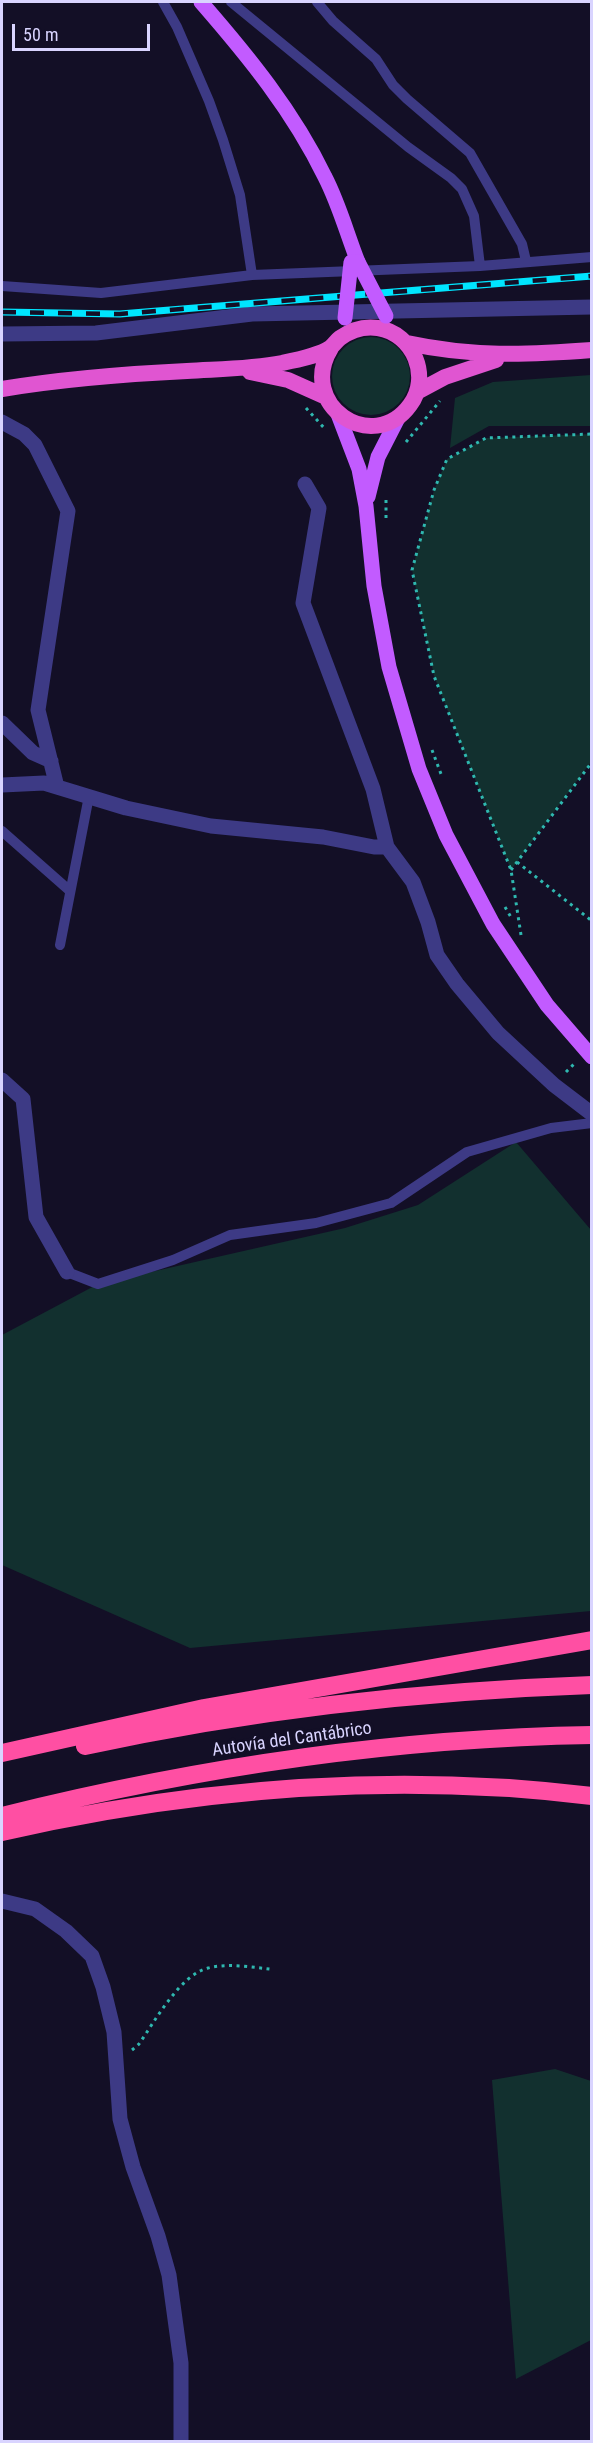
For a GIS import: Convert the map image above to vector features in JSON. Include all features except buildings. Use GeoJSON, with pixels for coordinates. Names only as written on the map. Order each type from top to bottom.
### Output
{"type":"FeatureCollection","features":[{"type":"Feature","properties":{"kind":"highway"},"geometry":{"type":"LineString","coordinates":[[2,389],[60,381],[281,363],[337,342],[350,332],[368,328],[385,330],[402,339],[468,354],[520,355],[591,351]]}},
{"type":"Feature","properties":{"kind":"highway"},"geometry":{"type":"LineString","coordinates":[[337,342],[321,372],[326,398],[338,414],[357,424],[367,426],[398,418],[410,406],[417,392],[419,366],[402,339]]}},
{"type":"Feature","properties":{"kind":"highway"},"geometry":{"type":"LineString","coordinates":[[417,392],[460,371],[520,355]]}},
{"type":"Feature","properties":{"kind":"highway"},"geometry":{"type":"LineString","coordinates":[[228,369],[288,380],[326,398]]}},
{"type":"Feature","properties":{"kind":"highway"},"geometry":{"type":"LineString","coordinates":[[2,1753],[204,1708],[591,1640]]}},
{"type":"Feature","properties":{"kind":"highway","name":"Autovía del Cantábrico"},"geometry":{"type":"LineString","coordinates":[[2,1764],[140,1735],[285,1711],[429,1695],[591,1685]]}},
{"type":"Feature","properties":{"kind":"highway","name":"Autovía del Cantábrico"},"geometry":{"type":"LineString","coordinates":[[2,1816],[114,1790],[292,1760],[435,1743],[591,1735]]}},
{"type":"Feature","properties":{"kind":"highway"},"geometry":{"type":"LineString","coordinates":[[2,1832],[117,1808],[270,1789],[428,1785],[529,1790],[591,1796]]}},
{"type":"Feature","properties":{"kind":"main road"},"geometry":{"type":"LineString","coordinates":[[201,2],[246,54],[295,121],[326,177],[350,238],[355,262],[402,339]]}},
{"type":"Feature","properties":{"kind":"main road"},"geometry":{"type":"LineString","coordinates":[[337,342],[345,318],[355,262]]}},
{"type":"Feature","properties":{"kind":"main road"},"geometry":{"type":"LineString","coordinates":[[338,414],[359,469],[389,667],[406,730],[431,798],[462,866],[498,932],[547,1005],[590,1055]]}},
{"type":"Feature","properties":{"kind":"main road"},"geometry":{"type":"LineString","coordinates":[[366,506],[378,458],[398,418]]}},
{"type":"Feature","properties":{"kind":"street"},"geometry":{"type":"LineString","coordinates":[[2,334],[96,333],[252,314],[591,307]]}},
{"type":"Feature","properties":{"kind":"street"},"geometry":{"type":"LineString","coordinates":[[2,422],[24,434],[35,445],[68,511],[38,710],[57,787]]}},
{"type":"Feature","properties":{"kind":"street"},"geometry":{"type":"LineString","coordinates":[[305,484],[319,508],[303,603],[373,789],[387,847],[413,882],[428,921],[437,955],[458,984],[498,1033],[554,1085],[591,1114]]}},
{"type":"Feature","properties":{"kind":"street"},"geometry":{"type":"LineString","coordinates":[[2,723],[33,753],[51,760]]}},
{"type":"Feature","properties":{"kind":"street"},"geometry":{"type":"LineString","coordinates":[[2,785],[44,783],[126,808],[211,826],[323,837],[374,847],[387,847]]}},
{"type":"Feature","properties":{"kind":"street"},"geometry":{"type":"LineString","coordinates":[[2,1080],[23,1099],[36,1217],[67,1272]]}},
{"type":"Feature","properties":{"kind":"street"},"geometry":{"type":"LineString","coordinates":[[2,1901],[35,1909],[66,1931],[92,1956],[103,1987],[114,2032],[120,2118],[133,2167],[158,2236],[169,2275],[181,2363],[181,2442]]}},
{"type":"Feature","properties":{"kind":"lane"},"geometry":{"type":"LineString","coordinates":[[163,2],[177,27],[223,140],[240,195],[252,275]]}},
{"type":"Feature","properties":{"kind":"lane"},"geometry":{"type":"LineString","coordinates":[[231,2],[408,147],[452,178],[462,189],[474,216],[480,266]]}},
{"type":"Feature","properties":{"kind":"lane"},"geometry":{"type":"LineString","coordinates":[[317,2],[333,21],[376,59],[393,85],[407,99],[470,153],[522,244],[526,261]]}},
{"type":"Feature","properties":{"kind":"lane"},"geometry":{"type":"LineString","coordinates":[[2,286],[101,292],[252,275],[480,266],[591,257]]}},
{"type":"Feature","properties":{"kind":"lane"},"geometry":{"type":"LineString","coordinates":[[60,945],[89,796]]}},
{"type":"Feature","properties":{"kind":"lane"},"geometry":{"type":"LineString","coordinates":[[2,831],[70,891]]}},
{"type":"Feature","properties":{"kind":"lane"},"geometry":{"type":"LineString","coordinates":[[67,1272],[98,1284],[173,1260],[230,1235],[316,1223],[391,1203],[467,1152],[551,1128],[591,1123]]}},
{"type":"Feature","properties":{"kind":"path"},"geometry":{"type":"LineString","coordinates":[[405,443],[442,398]]}},
{"type":"Feature","properties":{"kind":"path"},"geometry":{"type":"LineString","coordinates":[[305,407],[331,438]]}},
{"type":"Feature","properties":{"kind":"path"},"geometry":{"type":"LineString","coordinates":[[504,905],[522,936],[511,870],[434,676],[412,570],[434,490],[447,459],[486,438],[591,434]]}},
{"type":"Feature","properties":{"kind":"path"},"geometry":{"type":"LineString","coordinates":[[386,494],[386,527]]}},
{"type":"Feature","properties":{"kind":"path"},"geometry":{"type":"LineString","coordinates":[[432,747],[443,779]]}},
{"type":"Feature","properties":{"kind":"path"},"geometry":{"type":"LineString","coordinates":[[511,870],[591,762]]}},
{"type":"Feature","properties":{"kind":"path"},"geometry":{"type":"LineString","coordinates":[[517,862],[591,921]]}},
{"type":"Feature","properties":{"kind":"path"},"geometry":{"type":"LineString","coordinates":[[117,2063],[139,2044],[186,1980],[207,1968],[237,1966],[270,1969]]}},
{"type":"Feature","properties":{"kind":"green space"},"geometry":{"type":"Polygon","coordinates":[[[371,337],[386,340],[398,349],[407,361],[410,376],[407,391],[398,403],[386,412],[371,415],[356,412],[344,403],[335,391],[332,376],[335,361],[344,349],[356,340],[371,337]]]}},
{"type":"Feature","properties":{"kind":"green space"},"geometry":{"type":"Polygon","coordinates":[[[591,375],[591,426],[489,426],[450,448],[455,398],[493,382],[591,375]]]}},
{"type":"Feature","properties":{"kind":"green space"},"geometry":{"type":"Polygon","coordinates":[[[591,434],[591,762],[511,870],[434,676],[412,570],[434,490],[447,459],[486,438],[591,434]]]}},
{"type":"Feature","properties":{"kind":"green space"},"geometry":{"type":"Polygon","coordinates":[[[516,1142],[591,1230],[591,1611],[190,1648],[2,1565],[2,1335],[98,1284],[345,1228],[418,1205],[516,1142]]]}},
{"type":"Feature","properties":{"kind":"green space"},"geometry":{"type":"Polygon","coordinates":[[[555,2069],[591,2081],[591,2340],[516,2379],[492,2080],[555,2069]]]}},
{"type":"Feature","properties":{"kind":"railway"},"geometry":{"type":"LineString","coordinates":[[2,312],[120,314],[592,276]]}}]}
